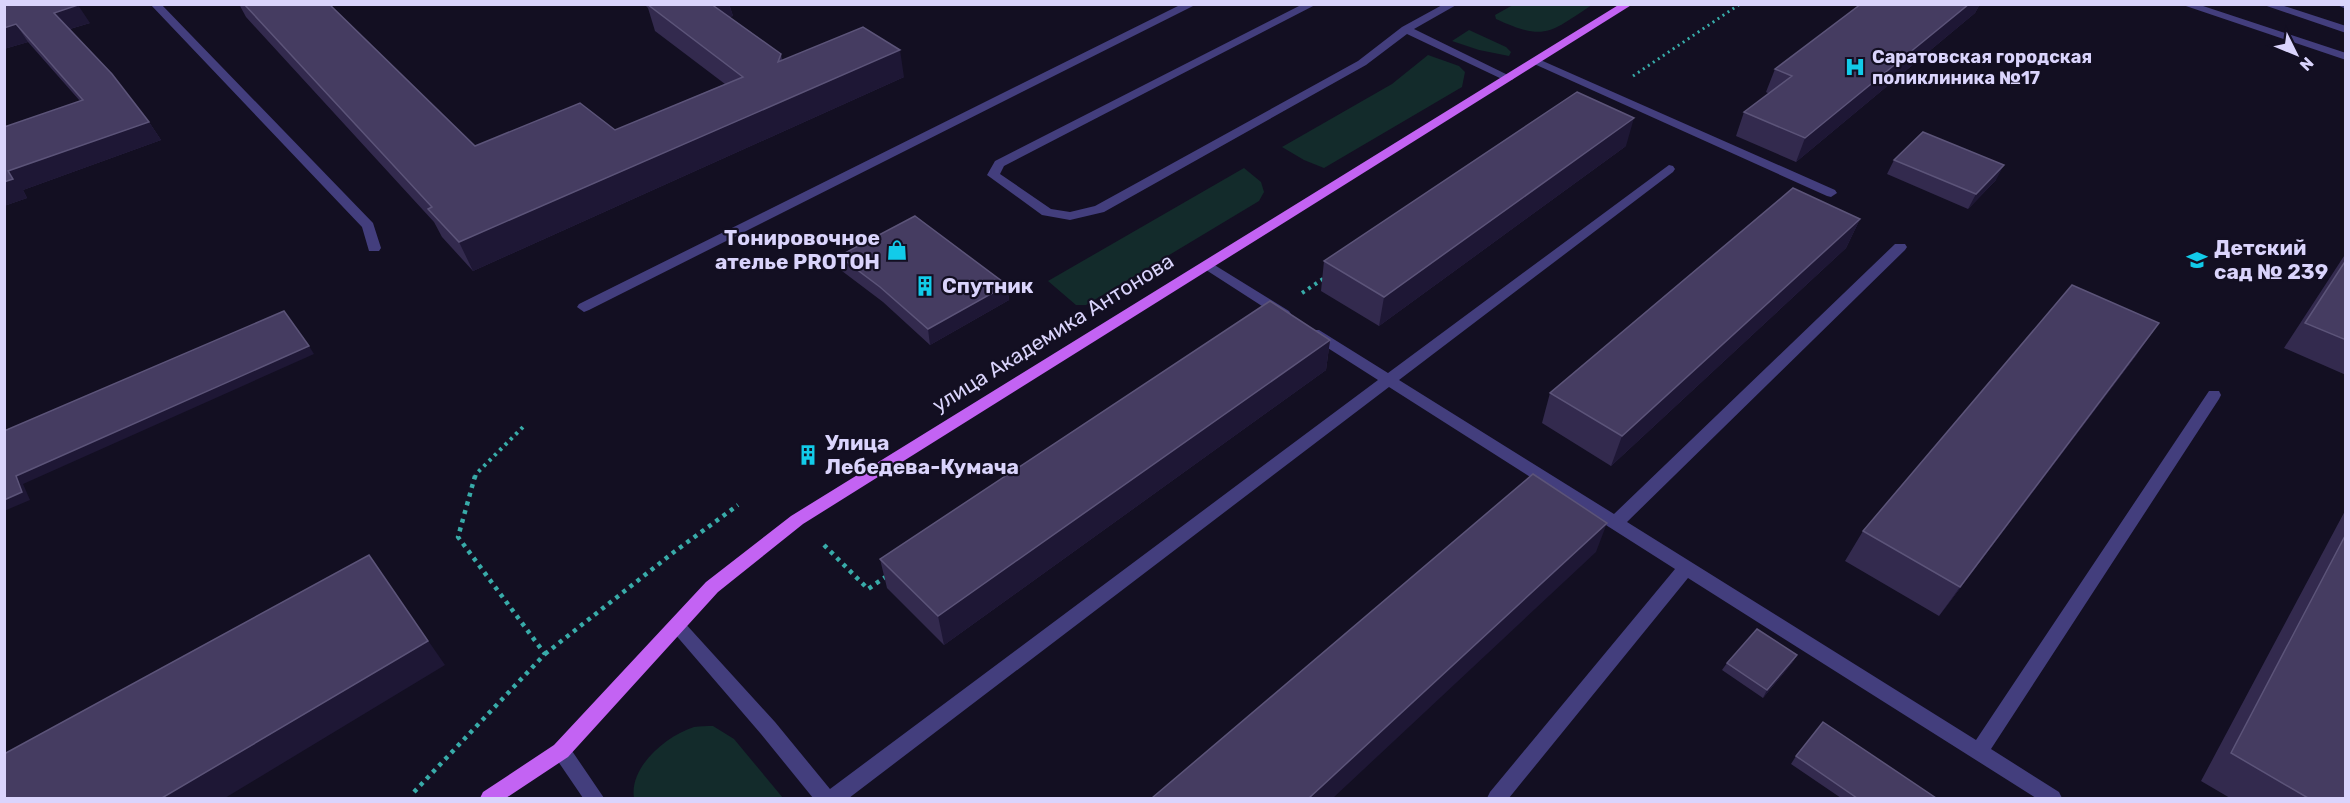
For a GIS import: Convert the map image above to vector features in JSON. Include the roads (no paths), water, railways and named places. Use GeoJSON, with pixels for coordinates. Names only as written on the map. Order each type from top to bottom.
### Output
{"type":"FeatureCollection","features":[{"type":"Feature","properties":{"kind":"main road","name":"улица Академика Антонова"},"geometry":{"type":"LineString","coordinates":[[490,798],[561,751],[712,587],[797,520],[1628,4]]}},
{"type":"Feature","properties":{"kind":"street"},"geometry":{"type":"LineString","coordinates":[[155,4],[368,226],[374,248]]}},
{"type":"Feature","properties":{"kind":"street"},"geometry":{"type":"LineString","coordinates":[[584,307],[1192,4]]}},
{"type":"Feature","properties":{"kind":"street"},"geometry":{"type":"LineString","coordinates":[[1312,4],[999,164],[993,175],[1047,212],[1070,216],[1099,209],[1362,63],[1377,48],[1406,29],[1453,4]]}},
{"type":"Feature","properties":{"kind":"street"},"geometry":{"type":"LineString","coordinates":[[2185,4],[2346,57]]}},
{"type":"Feature","properties":{"kind":"street"},"geometry":{"type":"LineString","coordinates":[[2266,4],[2346,30]]}},
{"type":"Feature","properties":{"kind":"street"},"geometry":{"type":"LineString","coordinates":[[2340,4],[2346,6]]}},
{"type":"Feature","properties":{"kind":"street"},"geometry":{"type":"LineString","coordinates":[[1406,29],[1508,78]]}},
{"type":"Feature","properties":{"kind":"street"},"geometry":{"type":"LineString","coordinates":[[1536,61],[1831,193]]}},
{"type":"Feature","properties":{"kind":"street"},"geometry":{"type":"LineString","coordinates":[[834,798],[1670,169]]}},
{"type":"Feature","properties":{"kind":"street"},"geometry":{"type":"LineString","coordinates":[[1616,522],[1900,247]]}},
{"type":"Feature","properties":{"kind":"street"},"geometry":{"type":"LineString","coordinates":[[1208,265],[1388,382],[1616,522],[2052,798]]}},
{"type":"Feature","properties":{"kind":"street"},"geometry":{"type":"LineString","coordinates":[[1979,752],[2214,395]]}},
{"type":"Feature","properties":{"kind":"street"},"geometry":{"type":"LineString","coordinates":[[1497,798],[1687,567]]}},
{"type":"Feature","properties":{"kind":"street"},"geometry":{"type":"LineString","coordinates":[[677,626],[768,728],[825,798]]}},
{"type":"Feature","properties":{"kind":"street"},"geometry":{"type":"LineString","coordinates":[[561,751],[594,798]]}},
{"type":"Feature","properties":{"kind":"place","name":"Саратовская городская поликлиника №17"},"geometry":{"type":"Point","coordinates":[1855,67]}},
{"type":"Feature","properties":{"kind":"place","name":"Тонировочное ателье PROTOH"},"geometry":{"type":"Point","coordinates":[897,250]}},
{"type":"Feature","properties":{"kind":"place","name":"Детский сад № 239"},"geometry":{"type":"Point","coordinates":[2197,260]}},
{"type":"Feature","properties":{"kind":"place","name":"Спутник"},"geometry":{"type":"Point","coordinates":[925,286]}},
{"type":"Feature","properties":{"kind":"place","name":"Улица Лебедева-Кумача"},"geometry":{"type":"Point","coordinates":[808,455]}}]}
